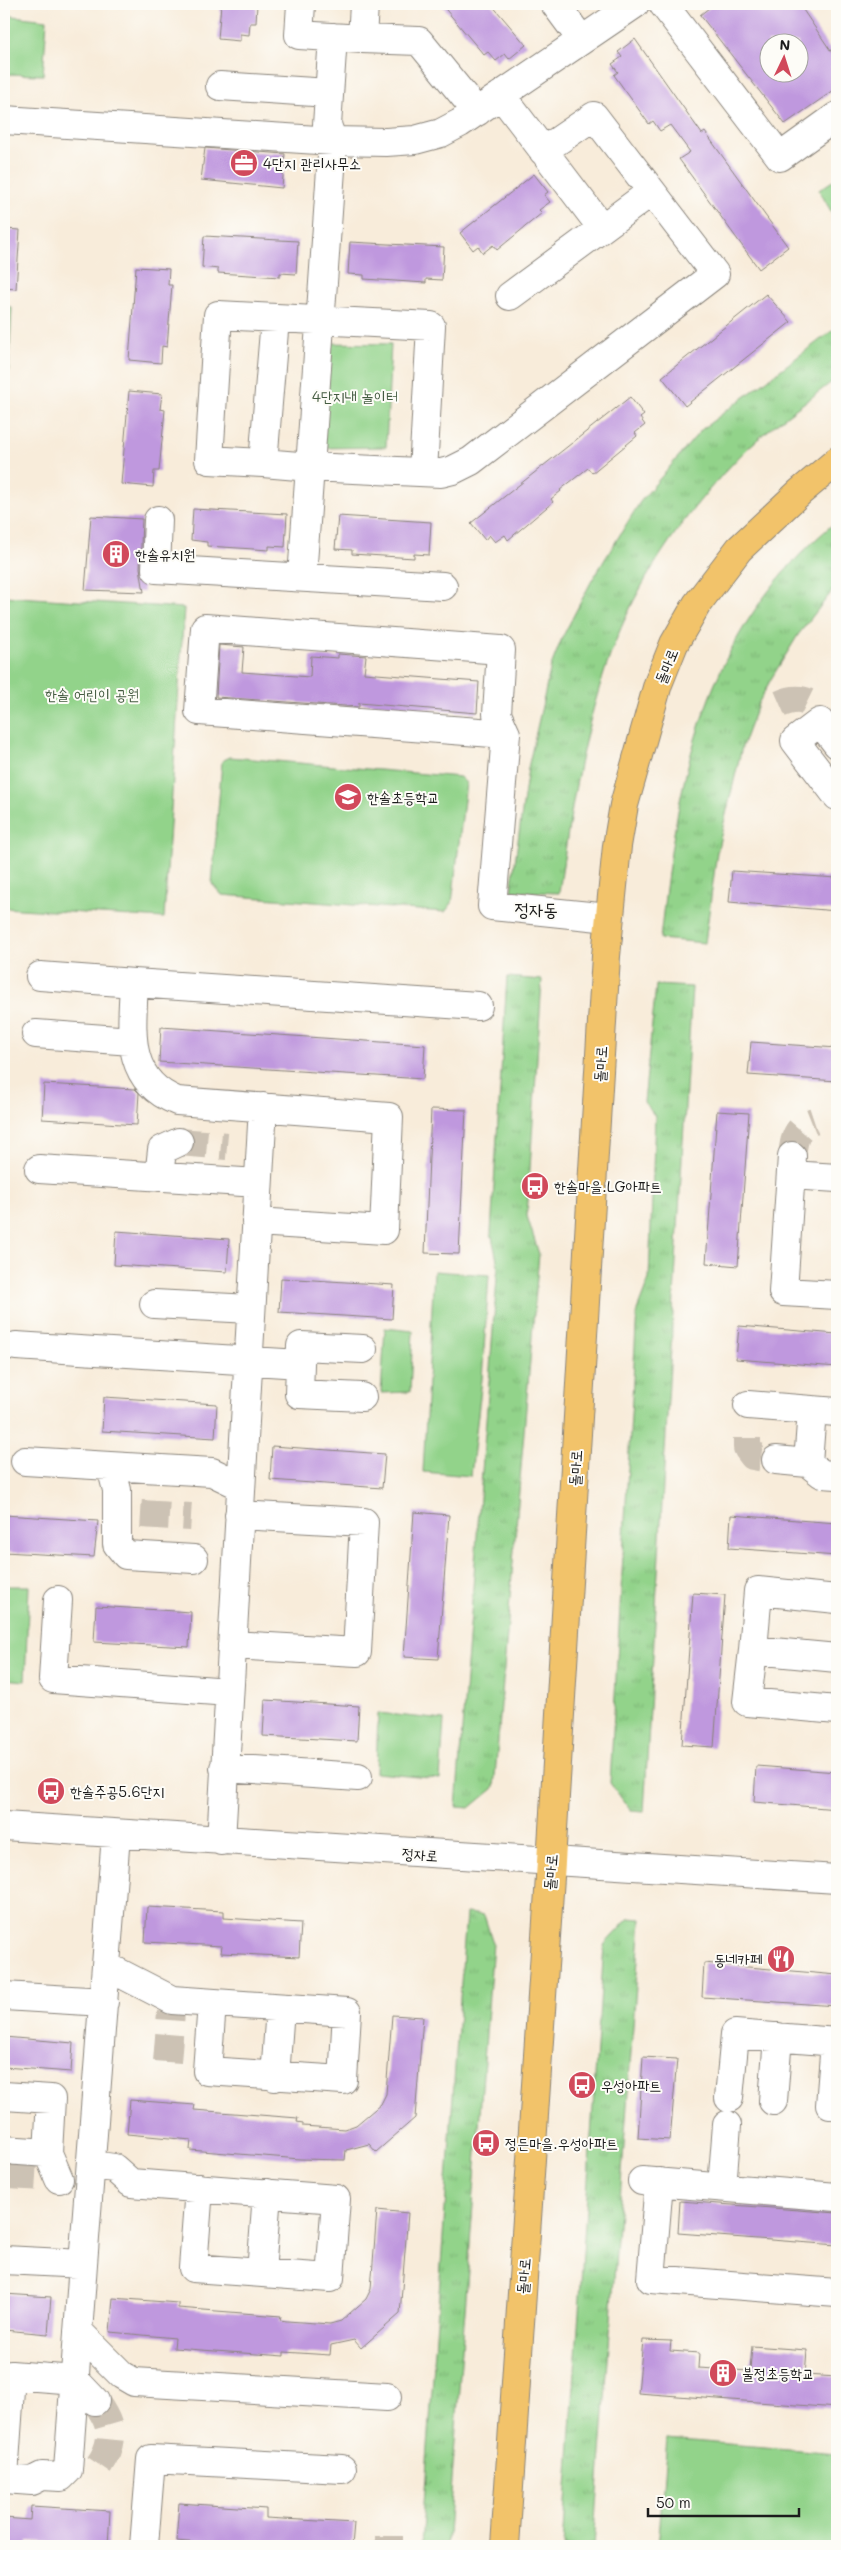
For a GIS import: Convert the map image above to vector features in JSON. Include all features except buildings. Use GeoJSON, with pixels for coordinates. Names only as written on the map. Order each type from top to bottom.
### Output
{"type":"FeatureCollection","features":[{"type":"Feature","properties":{"kind":"main road","name":"돌마로"},"geometry":{"type":"LineString","coordinates":[[505,2546],[551,1862],[609,918],[617,846],[624,805],[658,684],[674,644],[697,604],[739,549],[800,492],[837,461]]}},
{"type":"Feature","properties":{"kind":"street"},"geometry":{"type":"LineString","coordinates":[[301,4],[299,35],[419,41],[477,112]]}},
{"type":"Feature","properties":{"kind":"street"},"geometry":{"type":"LineString","coordinates":[[362,39],[364,4]]}},
{"type":"Feature","properties":{"kind":"street"},"geometry":{"type":"LineString","coordinates":[[555,4],[581,39]]}},
{"type":"Feature","properties":{"kind":"street"},"geometry":{"type":"LineString","coordinates":[[4,120],[332,141],[415,140],[441,133],[477,112],[581,39],[635,4]]}},
{"type":"Feature","properties":{"kind":"street"},"geometry":{"type":"LineString","coordinates":[[663,4],[780,157],[837,116]]}},
{"type":"Feature","properties":{"kind":"street"},"geometry":{"type":"LineString","coordinates":[[302,577],[332,141],[327,125],[333,37]]}},
{"type":"Feature","properties":{"kind":"street"},"geometry":{"type":"LineString","coordinates":[[220,86],[329,93]]}},
{"type":"Feature","properties":{"kind":"street"},"geometry":{"type":"LineString","coordinates":[[501,96],[602,228]]}},
{"type":"Feature","properties":{"kind":"street"},"geometry":{"type":"LineString","coordinates":[[423,472],[431,326],[218,315],[209,460],[310,466],[441,473],[453,470],[470,461],[714,274],[594,116],[543,152]]}},
{"type":"Feature","properties":{"kind":"street"},"geometry":{"type":"LineString","coordinates":[[510,296],[651,192]]}},
{"type":"Feature","properties":{"kind":"street"},"geometry":{"type":"LineString","coordinates":[[263,463],[274,318]]}},
{"type":"Feature","properties":{"kind":"street"},"geometry":{"type":"LineString","coordinates":[[158,520],[156,569],[442,586]]}},
{"type":"Feature","properties":{"kind":"street"},"geometry":{"type":"LineString","coordinates":[[506,734],[199,711],[205,628],[501,650],[497,714],[506,734],[492,906],[609,918]]}},
{"type":"Feature","properties":{"kind":"street"},"geometry":{"type":"LineString","coordinates":[[837,744],[818,716],[794,741],[837,796]]}},
{"type":"Feature","properties":{"kind":"street"},"geometry":{"type":"LineString","coordinates":[[40,976],[478,1006]]}},
{"type":"Feature","properties":{"kind":"street"},"geometry":{"type":"LineString","coordinates":[[134,983],[132,1041],[143,1073],[152,1087],[164,1095],[177,1101],[389,1117],[384,1230],[256,1222]]}},
{"type":"Feature","properties":{"kind":"street"},"geometry":{"type":"LineString","coordinates":[[36,1034],[132,1041]]}},
{"type":"Feature","properties":{"kind":"street"},"geometry":{"type":"LineString","coordinates":[[221,1841],[263,1107]]}},
{"type":"Feature","properties":{"kind":"street"},"geometry":{"type":"LineString","coordinates":[[159,1177],[162,1150],[179,1142]]}},
{"type":"Feature","properties":{"kind":"street"},"geometry":{"type":"LineString","coordinates":[[837,1178],[791,1166],[783,1292],[837,1295]]}},
{"type":"Feature","properties":{"kind":"street"},"geometry":{"type":"LineString","coordinates":[[39,1169],[258,1183]]}},
{"type":"Feature","properties":{"kind":"street"},"geometry":{"type":"LineString","coordinates":[[154,1304],[251,1309]]}},
{"type":"Feature","properties":{"kind":"street"},"geometry":{"type":"LineString","coordinates":[[16,1346],[300,1364]]}},
{"type":"Feature","properties":{"kind":"street"},"geometry":{"type":"LineString","coordinates":[[362,1350],[301,1346],[299,1394],[362,1397]]}},
{"type":"Feature","properties":{"kind":"street"},"geometry":{"type":"LineString","coordinates":[[748,1405],[825,1412],[808,1463]]}},
{"type":"Feature","properties":{"kind":"street"},"geometry":{"type":"LineString","coordinates":[[25,1460],[212,1472],[241,1486]]}},
{"type":"Feature","properties":{"kind":"street"},"geometry":{"type":"LineString","coordinates":[[776,1460],[808,1463],[822,1474],[837,1475]]}},
{"type":"Feature","properties":{"kind":"street"},"geometry":{"type":"LineString","coordinates":[[111,1467],[117,1490],[130,1514],[118,1544],[126,1555],[194,1559]]}},
{"type":"Feature","properties":{"kind":"street"},"geometry":{"type":"LineString","coordinates":[[232,1645],[358,1652],[364,1522],[239,1515]]}},
{"type":"Feature","properties":{"kind":"street"},"geometry":{"type":"LineString","coordinates":[[837,1599],[758,1591],[747,1702],[837,1710]]}},
{"type":"Feature","properties":{"kind":"street"},"geometry":{"type":"LineString","coordinates":[[58,1600],[53,1679],[229,1692]]}},
{"type":"Feature","properties":{"kind":"street"},"geometry":{"type":"LineString","coordinates":[[753,1650],[837,1658]]}},
{"type":"Feature","properties":{"kind":"street"},"geometry":{"type":"LineString","coordinates":[[224,1768],[358,1776]]}},
{"type":"Feature","properties":{"kind":"street","name":"정자로"},"geometry":{"type":"LineString","coordinates":[[4,1826],[837,1879]]}},
{"type":"Feature","properties":{"kind":"street"},"geometry":{"type":"LineString","coordinates":[[95,2400],[75,2380],[11,2376],[4,2478],[32,2482],[42,2476],[61,2477],[68,2470],[75,2380],[90,2173],[104,2002],[116,1834]]}},
{"type":"Feature","properties":{"kind":"street"},"geometry":{"type":"LineString","coordinates":[[106,1966],[172,2006],[212,2003],[347,2012],[343,2080],[207,2071],[212,2003]]}},
{"type":"Feature","properties":{"kind":"street"},"geometry":{"type":"LineString","coordinates":[[4,1996],[104,2002]]}},
{"type":"Feature","properties":{"kind":"street"},"geometry":{"type":"LineString","coordinates":[[275,2077],[280,2008]]}},
{"type":"Feature","properties":{"kind":"street"},"geometry":{"type":"LineString","coordinates":[[729,2098],[735,2034],[836,2042],[830,2105]]}},
{"type":"Feature","properties":{"kind":"street"},"geometry":{"type":"LineString","coordinates":[[773,2100],[778,2037]]}},
{"type":"Feature","properties":{"kind":"street"},"geometry":{"type":"LineString","coordinates":[[4,2096],[51,2100],[50,2170]]}},
{"type":"Feature","properties":{"kind":"street"},"geometry":{"type":"LineString","coordinates":[[722,2187],[727,2125]]}},
{"type":"Feature","properties":{"kind":"street"},"geometry":{"type":"LineString","coordinates":[[4,2150],[50,2170],[90,2173],[114,2168],[131,2183],[199,2188],[267,2194],[336,2199],[330,2278],[194,2268],[199,2188]]}},
{"type":"Feature","properties":{"kind":"street"},"geometry":{"type":"LineString","coordinates":[[837,2197],[650,2181],[651,2279],[837,2293]]}},
{"type":"Feature","properties":{"kind":"street"},"geometry":{"type":"LineString","coordinates":[[261,2273],[267,2194]]}},
{"type":"Feature","properties":{"kind":"street"},"geometry":{"type":"LineString","coordinates":[[4,2260],[83,2264]]}},
{"type":"Feature","properties":{"kind":"street"},"geometry":{"type":"LineString","coordinates":[[78,2332],[122,2375],[134,2382],[387,2397]]}},
{"type":"Feature","properties":{"kind":"street"},"geometry":{"type":"LineString","coordinates":[[144,2546],[151,2459],[342,2469]]}},
{"type":"Feature","properties":{"kind":"green space"},"geometry":{"type":"Polygon","coordinates":[[[4,15],[47,20],[43,75],[4,74],[4,15]]]}},
{"type":"Feature","properties":{"kind":"green space"},"geometry":{"type":"Polygon","coordinates":[[[837,178],[837,222],[819,190],[837,178]]]}},
{"type":"Feature","properties":{"kind":"green space"},"geometry":{"type":"Polygon","coordinates":[[[4,306],[12,307],[8,384],[4,384],[4,306]]]}},
{"type":"Feature","properties":{"kind":"green space"},"geometry":{"type":"Polygon","coordinates":[[[837,327],[837,378],[762,435],[721,476],[685,519],[669,542],[627,615],[605,671],[587,733],[568,829],[559,893],[511,891],[528,768],[551,666],[562,638],[591,582],[640,502],[701,430],[837,327]]]}},
{"type":"Feature","properties":{"kind":"green space","name":"4단지내 놀이터"},"geometry":{"type":"Polygon","coordinates":[[[325,343],[391,344],[386,447],[316,448],[325,343]]]}},
{"type":"Feature","properties":{"kind":"green space"},"geometry":{"type":"Polygon","coordinates":[[[837,521],[837,585],[798,635],[771,679],[758,704],[742,747],[717,852],[705,943],[660,939],[676,820],[688,764],[705,710],[726,659],[755,610],[791,564],[837,521]]]}},
{"type":"Feature","properties":{"kind":"green space","name":"한솔 어린이 공원"},"geometry":{"type":"Polygon","coordinates":[[[4,596],[184,608],[164,918],[4,908],[4,596]]]}},
{"type":"Feature","properties":{"kind":"green space"},"geometry":{"type":"Polygon","coordinates":[[[230,757],[460,777],[466,783],[452,903],[445,912],[222,895],[212,884],[222,761],[230,757]]]}},
{"type":"Feature","properties":{"kind":"green space"},"geometry":{"type":"Polygon","coordinates":[[[507,977],[542,980],[527,1216],[539,1254],[494,1788],[470,1808],[456,1807],[498,1265],[491,1232],[507,977]]]}},
{"type":"Feature","properties":{"kind":"green space"},"geometry":{"type":"Polygon","coordinates":[[[656,985],[692,987],[644,1812],[631,1811],[610,1783],[637,1310],[649,1279],[655,1116],[644,1102],[656,985]]]}},
{"type":"Feature","properties":{"kind":"green space"},"geometry":{"type":"Polygon","coordinates":[[[434,1271],[489,1275],[482,1379],[471,1476],[423,1472],[434,1271]]]}},
{"type":"Feature","properties":{"kind":"green space"},"geometry":{"type":"Polygon","coordinates":[[[385,1328],[413,1331],[410,1392],[381,1393],[385,1328]]]}},
{"type":"Feature","properties":{"kind":"green space"},"geometry":{"type":"Polygon","coordinates":[[[4,1586],[29,1586],[25,1681],[4,1679],[4,1586]]]}},
{"type":"Feature","properties":{"kind":"green space"},"geometry":{"type":"Polygon","coordinates":[[[378,1713],[444,1720],[440,1779],[376,1773],[378,1713]]]}},
{"type":"Feature","properties":{"kind":"green space"},"geometry":{"type":"Polygon","coordinates":[[[466,1913],[484,1915],[493,1943],[447,2546],[421,2546],[466,1913]]]}},
{"type":"Feature","properties":{"kind":"green space"},"geometry":{"type":"Polygon","coordinates":[[[629,1918],[641,1919],[594,2546],[563,2546],[604,1945],[629,1918]]]}},
{"type":"Feature","properties":{"kind":"green space"},"geometry":{"type":"Polygon","coordinates":[[[667,2439],[837,2453],[837,2546],[658,2546],[667,2439]]]}},
{"type":"Feature","properties":{"kind":"tunnel"},"geometry":{"type":"LineString","coordinates":[[780,704],[800,700],[809,703],[817,711]]}},
{"type":"Feature","properties":{"kind":"tunnel"},"geometry":{"type":"LineString","coordinates":[[792,1156],[797,1134],[803,1126],[814,1121]]}},
{"type":"Feature","properties":{"kind":"tunnel"},"geometry":{"type":"LineString","coordinates":[[179,1142],[227,1146]]}},
{"type":"Feature","properties":{"kind":"tunnel"},"geometry":{"type":"LineString","coordinates":[[747,1438],[747,1448],[753,1456],[776,1460]]}},
{"type":"Feature","properties":{"kind":"tunnel"},"geometry":{"type":"LineString","coordinates":[[141,1514],[191,1517]]}},
{"type":"Feature","properties":{"kind":"tunnel"},"geometry":{"type":"LineString","coordinates":[[167,2062],[171,2012]]}},
{"type":"Feature","properties":{"kind":"tunnel"},"geometry":{"type":"LineString","coordinates":[[8,2175],[42,2177]]}},
{"type":"Feature","properties":{"kind":"tunnel"},"geometry":{"type":"LineString","coordinates":[[95,2401],[105,2417],[110,2432],[108,2448],[99,2465]]}},
{"type":"Feature","properties":{"kind":"tunnel"},"geometry":{"type":"LineString","coordinates":[[389,2536],[389,2546]]}},
{"type":"Feature","properties":{"kind":"place","name":"4단지 관리사무소"},"geometry":{"type":"Point","coordinates":[244,163]}},
{"type":"Feature","properties":{"kind":"place","name":"한솔유치원"},"geometry":{"type":"Point","coordinates":[116,554]}},
{"type":"Feature","properties":{"kind":"place","name":"한솔초등학교"},"geometry":{"type":"Point","coordinates":[348,797]}},
{"type":"Feature","properties":{"kind":"place","name":"한솔마을.LG아파트"},"geometry":{"type":"Point","coordinates":[535,1186]}},
{"type":"Feature","properties":{"kind":"place","name":"한솔주공5.6단지"},"geometry":{"type":"Point","coordinates":[51,1791]}},
{"type":"Feature","properties":{"kind":"place","name":"동네카페"},"geometry":{"type":"Point","coordinates":[781,1959]}},
{"type":"Feature","properties":{"kind":"place","name":"우성아파트"},"geometry":{"type":"Point","coordinates":[582,2085]}},
{"type":"Feature","properties":{"kind":"place","name":"정든마을.우성아파트"},"geometry":{"type":"Point","coordinates":[486,2143]}},
{"type":"Feature","properties":{"kind":"place","name":"불정초등학교"},"geometry":{"type":"Point","coordinates":[723,2373]}},
{"type":"Feature","properties":{"kind":"district","name":"정자동"},"geometry":{"type":"Point","coordinates":[536,909]}}]}
